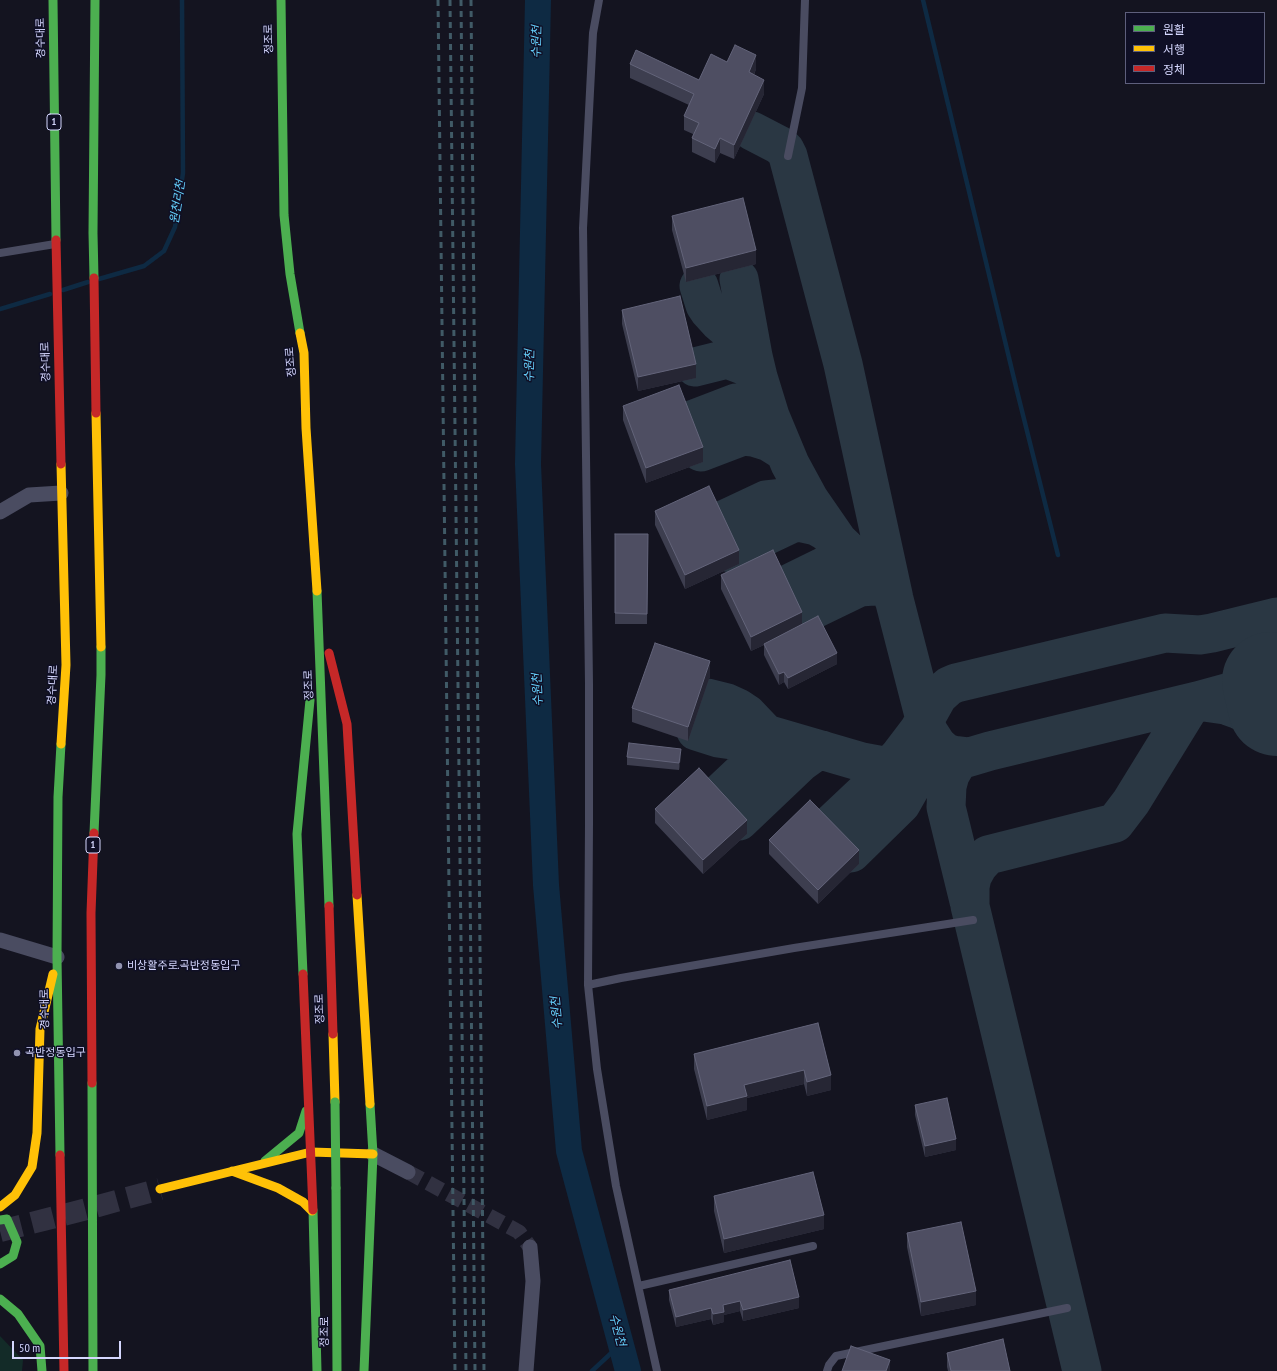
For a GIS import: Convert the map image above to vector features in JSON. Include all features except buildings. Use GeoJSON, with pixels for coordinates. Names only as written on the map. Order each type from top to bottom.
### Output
{"type":"FeatureCollection","features":[{"type":"Feature","properties":{"kind":"street","name":"경수대로"},"geometry":{"type":"LineString","coordinates":[[53,0],[57,331],[66,665],[58,797],[57,957],[64,1371]]}},
{"type":"Feature","properties":{"kind":"street","name":"1"},"geometry":{"type":"LineString","coordinates":[[93,1371],[91,913],[100,675],[93,232],[95,0]]}},
{"type":"Feature","properties":{"kind":"street","name":"정조로"},"geometry":{"type":"LineString","coordinates":[[281,0],[284,215],[290,274],[304,353],[306,428],[319,613],[335,1102],[337,1371]]}},
{"type":"Feature","properties":{"kind":"street"},"geometry":{"type":"LineString","coordinates":[[0,512],[29,495],[61,492]]}},
{"type":"Feature","properties":{"kind":"street"},"geometry":{"type":"LineString","coordinates":[[317,1371],[311,1152],[297,834],[319,613]]}},
{"type":"Feature","properties":{"kind":"street"},"geometry":{"type":"LineString","coordinates":[[319,613],[347,724],[373,1154],[364,1371]]}},
{"type":"Feature","properties":{"kind":"street"},"geometry":{"type":"LineString","coordinates":[[0,940],[57,957],[40,1029],[37,1133],[32,1168],[15,1195],[0,1207]]}},
{"type":"Feature","properties":{"kind":"street"},"geometry":{"type":"LineString","coordinates":[[261,1164],[299,1133],[308,1102]]}},
{"type":"Feature","properties":{"kind":"street"},"geometry":{"type":"LineString","coordinates":[[160,1189],[311,1152],[373,1154],[408,1172]]}},
{"type":"Feature","properties":{"kind":"street"},"geometry":{"type":"LineString","coordinates":[[232,1171],[278,1188],[303,1202],[312,1211]]}},
{"type":"Feature","properties":{"kind":"street"},"geometry":{"type":"LineString","coordinates":[[0,1220],[7,1219],[16,1242],[13,1256],[0,1264]]}},
{"type":"Feature","properties":{"kind":"street"},"geometry":{"type":"LineString","coordinates":[[526,1371],[533,1281],[530,1247]]}},
{"type":"Feature","properties":{"kind":"street"},"geometry":{"type":"LineString","coordinates":[[0,1299],[18,1314],[40,1346],[42,1371]]}},
{"type":"Feature","properties":{"kind":"lane"},"geometry":{"type":"LineString","coordinates":[[599,0],[592,34],[583,228],[589,692],[588,985],[598,1069],[616,1186],[657,1371]]}},
{"type":"Feature","properties":{"kind":"lane"},"geometry":{"type":"LineString","coordinates":[[788,156],[802,88],[805,0]]}},
{"type":"Feature","properties":{"kind":"lane"},"geometry":{"type":"LineString","coordinates":[[0,253],[56,243]]}},
{"type":"Feature","properties":{"kind":"lane"},"geometry":{"type":"LineString","coordinates":[[588,985],[778,951],[973,920]]}},
{"type":"Feature","properties":{"kind":"lane"},"geometry":{"type":"LineString","coordinates":[[638,1286],[813,1246]]}},
{"type":"Feature","properties":{"kind":"lane"},"geometry":{"type":"LineString","coordinates":[[827,1371],[829,1365],[836,1356],[1067,1308]]}},
{"type":"Feature","properties":{"kind":"green space"},"geometry":{"type":"Polygon","coordinates":[[[0,1336],[23,1360],[22,1371],[0,1371],[0,1336]]]}},
{"type":"Feature","properties":{"kind":"waterway","name":"원천리천"},"geometry":{"type":"LineString","coordinates":[[99,279],[144,266],[164,251],[175,227],[183,173],[182,0]]}},
{"type":"Feature","properties":{"kind":"waterway","name":"수원천"},"geometry":{"type":"LineString","coordinates":[[538,0],[528,464],[546,885],[569,1151],[628,1371]]}},
{"type":"Feature","properties":{"kind":"waterway"},"geometry":{"type":"LineString","coordinates":[[923,0],[1058,555]]}},
{"type":"Feature","properties":{"kind":"waterway","name":"원천리천"},"geometry":{"type":"LineString","coordinates":[[63,290],[88,282]]}},
{"type":"Feature","properties":{"kind":"waterway","name":"원천리천"},"geometry":{"type":"LineString","coordinates":[[0,309],[50,294]]}},
{"type":"Feature","properties":{"kind":"waterway"},"geometry":{"type":"LineString","coordinates":[[592,1371],[621,1344]]}},
{"type":"Feature","properties":{"kind":"taxiway"},"geometry":{"type":"LineString","coordinates":[[752,131],[779,145],[785,150],[788,156],[843,364],[894,599],[928,731],[937,745],[946,753],[969,757]]}},
{"type":"Feature","properties":{"kind":"taxiway"},"geometry":{"type":"LineString","coordinates":[[739,279],[758,377],[770,416],[790,464],[809,499],[838,541],[887,588],[894,599]]}},
{"type":"Feature","properties":{"kind":"taxiway"},"geometry":{"type":"LineString","coordinates":[[699,286],[705,305],[709,311],[719,322],[739,339],[753,356]]}},
{"type":"Feature","properties":{"kind":"taxiway"},"geometry":{"type":"LineString","coordinates":[[695,367],[727,359],[748,367],[758,377]]}},
{"type":"Feature","properties":{"kind":"taxiway"},"geometry":{"type":"LineString","coordinates":[[689,421],[736,403],[748,403],[762,409],[770,416]]}},
{"type":"Feature","properties":{"kind":"taxiway"},"geometry":{"type":"LineString","coordinates":[[701,452],[743,436],[753,437],[769,442],[785,452]]}},
{"type":"Feature","properties":{"kind":"taxiway"},"geometry":{"type":"LineString","coordinates":[[717,523],[766,500],[775,499],[785,498],[794,500],[817,512]]}},
{"type":"Feature","properties":{"kind":"taxiway"},"geometry":{"type":"LineString","coordinates":[[730,553],[798,522],[816,526],[838,541]]}},
{"type":"Feature","properties":{"kind":"taxiway"},"geometry":{"type":"LineString","coordinates":[[780,588],[837,560],[845,559],[863,564]]}},
{"type":"Feature","properties":{"kind":"taxiway"},"geometry":{"type":"LineString","coordinates":[[796,618],[860,587],[874,586],[888,590]]}},
{"type":"Feature","properties":{"kind":"taxiway"},"geometry":{"type":"LineString","coordinates":[[826,829],[879,779],[900,755],[919,730],[938,696],[949,686],[956,683],[1165,633],[1200,635],[1277,617]]}},
{"type":"Feature","properties":{"kind":"taxiway"},"geometry":{"type":"LineString","coordinates":[[969,901],[946,807],[947,786],[950,775],[957,763],[963,759],[990,751],[1197,701],[1277,679]]}},
{"type":"Feature","properties":{"kind":"taxiway"},"geometry":{"type":"LineString","coordinates":[[707,698],[727,703],[738,708],[747,714],[766,734]]}},
{"type":"Feature","properties":{"kind":"taxiway"},"geometry":{"type":"LineString","coordinates":[[1082,1371],[970,906],[970,887],[972,877],[978,866],[988,855],[1115,823],[1131,802],[1187,711],[1197,701],[1225,705],[1239,710],[1252,716],[1277,734]]}},
{"type":"Feature","properties":{"kind":"taxiway"},"geometry":{"type":"LineString","coordinates":[[696,731],[718,738],[732,740],[766,734],[862,762],[889,767],[912,768]]}},
{"type":"Feature","properties":{"kind":"taxiway"},"geometry":{"type":"LineString","coordinates":[[715,798],[768,748],[776,742],[787,740]]}},
{"type":"Feature","properties":{"kind":"taxiway"},"geometry":{"type":"LineString","coordinates":[[851,853],[901,804],[922,767],[928,746]]}},
{"type":"Feature","properties":{"kind":"taxiway"},"geometry":{"type":"LineString","coordinates":[[739,821],[800,763],[814,753],[822,750]]}},
{"type":"Feature","properties":{"kind":"runway"},"geometry":{"type":"LineString","coordinates":[[1271,681],[1277,707]]}},
{"type":"Feature","properties":{"kind":"tunnel"},"geometry":{"type":"LineString","coordinates":[[408,1172],[519,1232],[530,1247]]}},
{"type":"Feature","properties":{"kind":"tunnel"},"geometry":{"type":"LineString","coordinates":[[0,1231],[160,1189]]}},
{"type":"Feature","properties":{"kind":"railway"},"geometry":{"type":"LineString","coordinates":[[438,0],[455,1371]]}},
{"type":"Feature","properties":{"kind":"railway"},"geometry":{"type":"LineString","coordinates":[[450,0],[466,1371]]}},
{"type":"Feature","properties":{"kind":"railway"},"geometry":{"type":"LineString","coordinates":[[461,0],[475,1371]]}},
{"type":"Feature","properties":{"kind":"railway"},"geometry":{"type":"LineString","coordinates":[[471,0],[484,1371]]}},
{"type":"Feature","properties":{"kind":"traffic: fast"},"geometry":{"type":"LineString","coordinates":[[53,0],[56,240]]}},
{"type":"Feature","properties":{"kind":"traffic: fast"},"geometry":{"type":"LineString","coordinates":[[94,278],[95,0]]}},
{"type":"Feature","properties":{"kind":"traffic: fast"},"geometry":{"type":"LineString","coordinates":[[281,0],[284,215],[290,274],[300,333]]}},
{"type":"Feature","properties":{"kind":"traffic: fast"},"geometry":{"type":"LineString","coordinates":[[317,591],[329,906]]}},
{"type":"Feature","properties":{"kind":"traffic: fast"},"geometry":{"type":"LineString","coordinates":[[94,833],[101,647]]}},
{"type":"Feature","properties":{"kind":"traffic: fast"},"geometry":{"type":"LineString","coordinates":[[303,974],[297,834],[310,700]]}},
{"type":"Feature","properties":{"kind":"traffic: fast"},"geometry":{"type":"LineString","coordinates":[[60,1155],[57,957],[58,797],[61,744]]}},
{"type":"Feature","properties":{"kind":"traffic: fast"},"geometry":{"type":"LineString","coordinates":[[92,1083],[93,1371]]}},
{"type":"Feature","properties":{"kind":"traffic: fast"},"geometry":{"type":"LineString","coordinates":[[335,1102],[336,1188]]}},
{"type":"Feature","properties":{"kind":"traffic: fast"},"geometry":{"type":"LineString","coordinates":[[364,1371],[373,1154],[370,1104]]}},
{"type":"Feature","properties":{"kind":"traffic: fast"},"geometry":{"type":"LineString","coordinates":[[265,1161],[299,1133],[306,1111]]}},
{"type":"Feature","properties":{"kind":"traffic: fast"},"geometry":{"type":"LineString","coordinates":[[336,1188],[337,1371]]}},
{"type":"Feature","properties":{"kind":"traffic: fast"},"geometry":{"type":"LineString","coordinates":[[313,1210],[317,1371]]}},
{"type":"Feature","properties":{"kind":"traffic: fast"},"geometry":{"type":"LineString","coordinates":[[0,1220],[7,1219],[17,1242],[13,1256],[0,1264]]}},
{"type":"Feature","properties":{"kind":"traffic: fast"},"geometry":{"type":"LineString","coordinates":[[0,1299],[18,1314],[40,1346],[42,1371]]}},
{"type":"Feature","properties":{"kind":"traffic: slow"},"geometry":{"type":"LineString","coordinates":[[300,333],[304,353],[306,428],[317,591]]}},
{"type":"Feature","properties":{"kind":"traffic: slow"},"geometry":{"type":"LineString","coordinates":[[96,413],[101,647]]}},
{"type":"Feature","properties":{"kind":"traffic: slow"},"geometry":{"type":"LineString","coordinates":[[61,464],[66,665],[61,744]]}},
{"type":"Feature","properties":{"kind":"traffic: slow"},"geometry":{"type":"LineString","coordinates":[[357,895],[370,1104]]}},
{"type":"Feature","properties":{"kind":"traffic: slow"},"geometry":{"type":"LineString","coordinates":[[0,1207],[15,1195],[32,1167],[37,1133],[40,1029],[53,974]]}},
{"type":"Feature","properties":{"kind":"traffic: slow"},"geometry":{"type":"LineString","coordinates":[[333,1034],[335,1102]]}},
{"type":"Feature","properties":{"kind":"traffic: slow"},"geometry":{"type":"LineString","coordinates":[[160,1189],[311,1152],[373,1154]]}},
{"type":"Feature","properties":{"kind":"traffic: slow"},"geometry":{"type":"LineString","coordinates":[[232,1171],[278,1188],[303,1202],[312,1211]]}},
{"type":"Feature","properties":{"kind":"traffic: jam"},"geometry":{"type":"LineString","coordinates":[[56,240],[61,464]]}},
{"type":"Feature","properties":{"kind":"traffic: jam"},"geometry":{"type":"LineString","coordinates":[[94,278],[96,413]]}},
{"type":"Feature","properties":{"kind":"traffic: jam"},"geometry":{"type":"LineString","coordinates":[[329,653],[347,724],[357,895]]}},
{"type":"Feature","properties":{"kind":"traffic: jam"},"geometry":{"type":"LineString","coordinates":[[92,1083],[91,913],[94,833]]}},
{"type":"Feature","properties":{"kind":"traffic: jam"},"geometry":{"type":"LineString","coordinates":[[329,906],[333,1034]]}},
{"type":"Feature","properties":{"kind":"traffic: jam"},"geometry":{"type":"LineString","coordinates":[[303,974],[313,1210]]}},
{"type":"Feature","properties":{"kind":"traffic: jam"},"geometry":{"type":"LineString","coordinates":[[60,1155],[64,1371]]}},
{"type":"Feature","properties":{"kind":"place","name":"비상활주로.곡반정동입구"},"geometry":{"type":"Point","coordinates":[119,966]}},
{"type":"Feature","properties":{"kind":"place","name":"곡반정동입구"},"geometry":{"type":"Point","coordinates":[17,1053]}}]}
